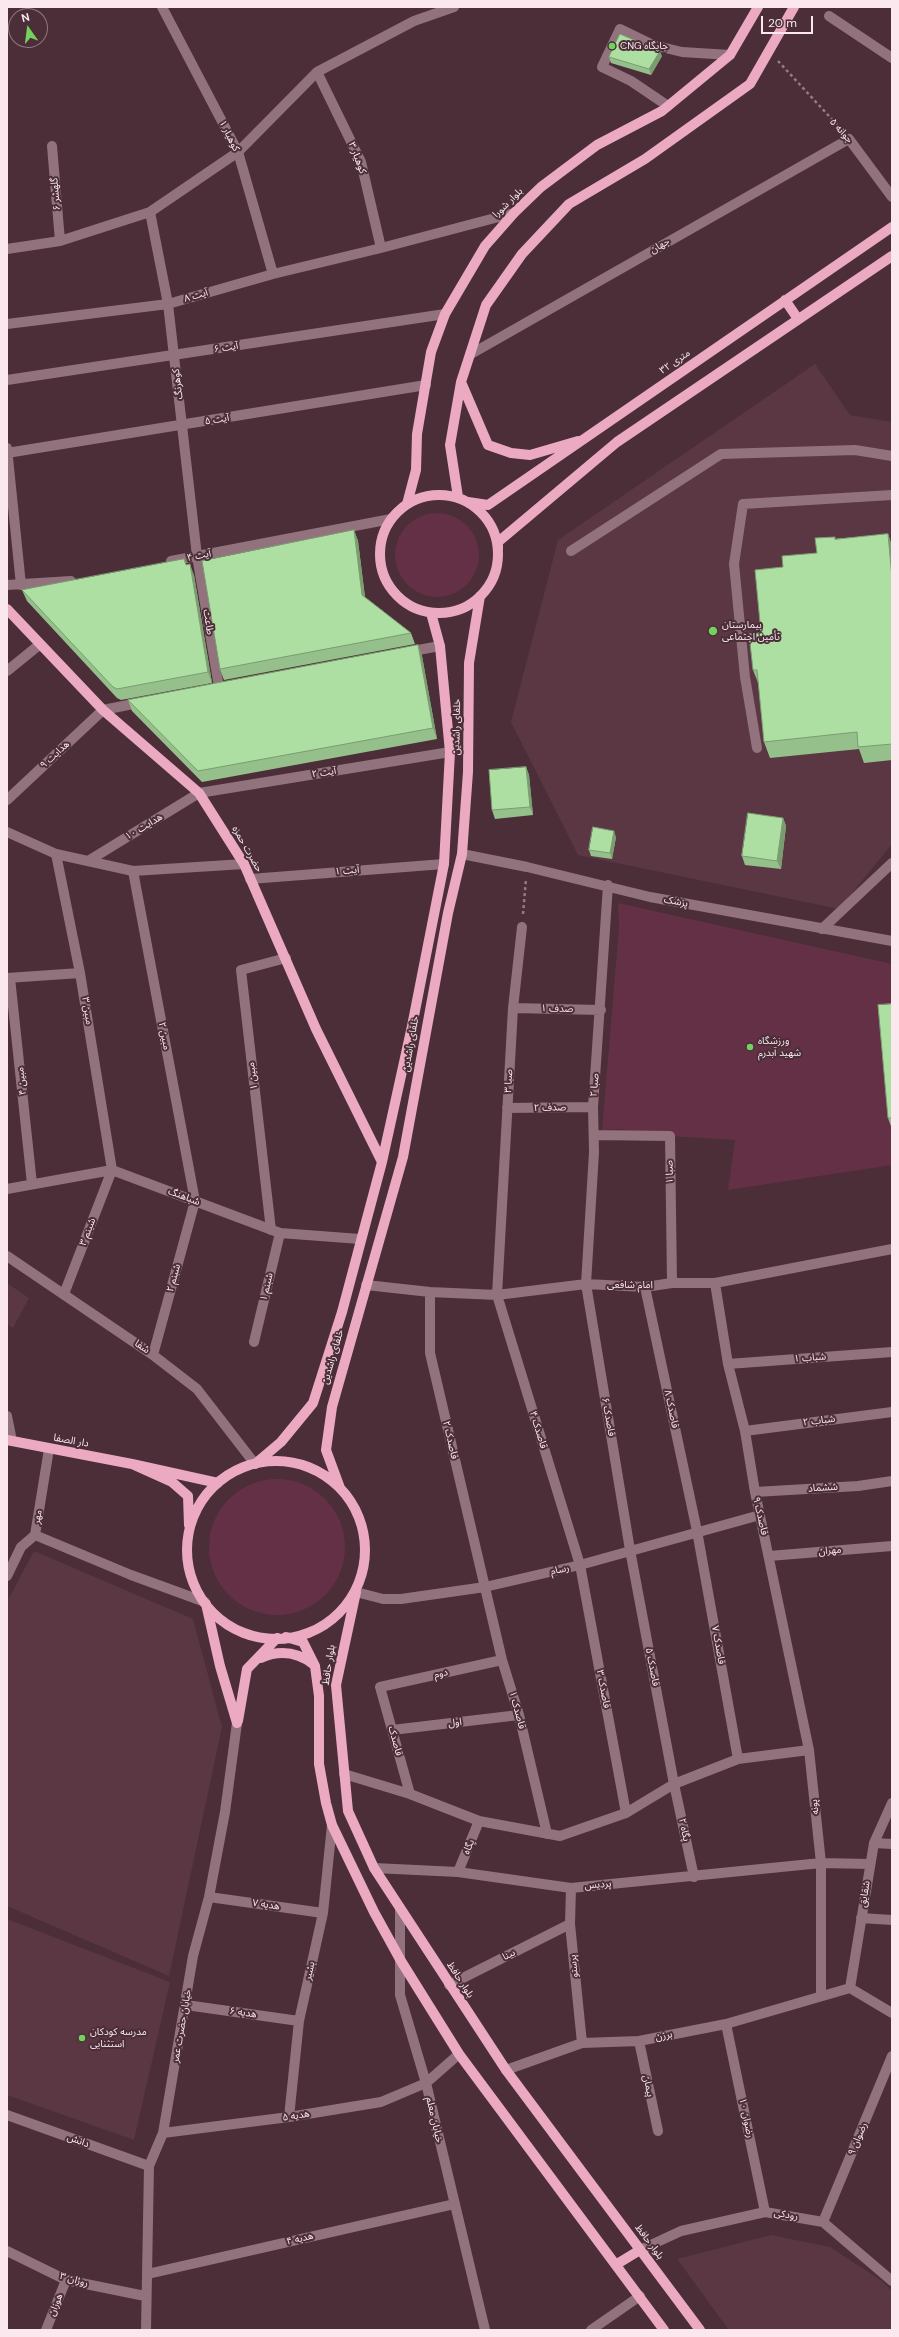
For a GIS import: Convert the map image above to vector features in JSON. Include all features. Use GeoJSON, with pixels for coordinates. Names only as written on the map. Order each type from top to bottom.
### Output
{"type":"FeatureCollection","features":[{"type":"Feature","properties":{"kind":"main road","name":"بلوار شورا"},"geometry":{"type":"LineString","coordinates":[[407,504],[416,470],[417,434],[431,352],[445,314],[485,246],[514,213],[541,187],[597,145],[668,106],[730,55],[758,7]]}},
{"type":"Feature","properties":{"kind":"main road"},"geometry":{"type":"LineString","coordinates":[[458,498],[450,445],[461,382],[486,305],[522,254],[569,204],[645,159],[750,84],[794,7]]}},
{"type":"Feature","properties":{"kind":"main road","name":"۳۲ متری"},"geometry":{"type":"LineString","coordinates":[[468,502],[488,505],[588,438],[892,226]]}},
{"type":"Feature","properties":{"kind":"main road"},"geometry":{"type":"LineString","coordinates":[[498,550],[494,531],[487,520],[468,502],[441,494],[423,496],[407,504],[391,519],[382,535],[379,553],[382,571],[390,588],[403,601],[420,610],[432,613],[453,611],[468,605],[480,596],[494,575],[498,550],[498,542],[617,442],[892,256]]}},
{"type":"Feature","properties":{"kind":"main road"},"geometry":{"type":"LineString","coordinates":[[785,300],[798,319]]}},
{"type":"Feature","properties":{"kind":"main road"},"geometry":{"type":"LineString","coordinates":[[461,382],[488,445],[511,453],[530,455],[588,438]]}},
{"type":"Feature","properties":{"kind":"main road","name":"خلفای راشدین"},"geometry":{"type":"LineString","coordinates":[[340,1488],[326,1450],[332,1407],[403,1157],[448,913],[462,854],[468,772],[469,663],[480,596]]}},
{"type":"Feature","properties":{"kind":"main road","name":"حضرت حمزه"},"geometry":{"type":"LineString","coordinates":[[7,609],[39,645],[103,710],[199,794],[244,864],[316,1029],[382,1162]]}},
{"type":"Feature","properties":{"kind":"main road","name":"خلفای راشدین"},"geometry":{"type":"LineString","coordinates":[[255,1464],[281,1442],[313,1403],[342,1312],[382,1162],[412,1026],[444,864],[450,752],[440,646],[432,613]]}},
{"type":"Feature","properties":{"kind":"main road","name":"دار الصفا"},"geometry":{"type":"LineString","coordinates":[[10,1440],[49,1449],[132,1464]]}},
{"type":"Feature","properties":{"kind":"main road"},"geometry":{"type":"LineString","coordinates":[[132,1464],[172,1482],[188,1496],[188,1554],[191,1573],[198,1591],[205,1602],[222,1620],[239,1630],[258,1636],[281,1638],[311,1631],[322,1626],[342,1610],[356,1592],[362,1574],[365,1544],[358,1514],[340,1488],[320,1473],[291,1462],[272,1461],[255,1464],[235,1471],[218,1483],[199,1506],[189,1535]]}},
{"type":"Feature","properties":{"kind":"main road"},"geometry":{"type":"LineString","coordinates":[[132,1464],[218,1483]]}},
{"type":"Feature","properties":{"kind":"main road","name":"بلوار حافظ"},"geometry":{"type":"LineString","coordinates":[[356,1592],[336,1685],[348,1811],[374,1868],[449,1985],[506,2070],[700,2330]]}},
{"type":"Feature","properties":{"kind":"main road"},"geometry":{"type":"LineString","coordinates":[[205,1602],[220,1666],[237,1723]]}},
{"type":"Feature","properties":{"kind":"main road"},"geometry":{"type":"LineString","coordinates":[[237,1723],[247,1669],[281,1638]]}},
{"type":"Feature","properties":{"kind":"main road","name":"بلوار حافظ"},"geometry":{"type":"LineString","coordinates":[[281,1638],[304,1642],[315,1666],[319,1696],[319,1764],[332,1825],[374,1912],[401,1961],[459,2054],[617,2264],[664,2330]]}},
{"type":"Feature","properties":{"kind":"main road"},"geometry":{"type":"LineString","coordinates":[[247,1669],[259,1659],[272,1653],[301,1655],[315,1666]]}},
{"type":"Feature","properties":{"kind":"main road"},"geometry":{"type":"LineString","coordinates":[[617,2264],[640,2250]]}},
{"type":"Feature","properties":{"kind":"street","name":"کوهیار ۱"},"geometry":{"type":"LineString","coordinates":[[162,7],[238,152],[273,274]]}},
{"type":"Feature","properties":{"kind":"street"},"geometry":{"type":"LineString","coordinates":[[7,249],[60,242],[150,212],[238,152],[317,72],[414,21],[454,7]]}},
{"type":"Feature","properties":{"kind":"street"},"geometry":{"type":"LineString","coordinates":[[830,16],[892,58]]}},
{"type":"Feature","properties":{"kind":"street"},"geometry":{"type":"LineString","coordinates":[[668,106],[631,81],[602,67],[620,29],[653,45],[682,52],[730,55]]}},
{"type":"Feature","properties":{"kind":"street","name":"کوهیار ۳"},"geometry":{"type":"LineString","coordinates":[[317,72],[361,162],[381,248]]}},
{"type":"Feature","properties":{"kind":"street","name":"جهان"},"geometry":{"type":"LineString","coordinates":[[471,354],[849,138]]}},
{"type":"Feature","properties":{"kind":"street","name":"جوانه ۵"},"geometry":{"type":"LineString","coordinates":[[849,138],[892,197]]}},
{"type":"Feature","properties":{"kind":"street","name":"گلهشر ۶"},"geometry":{"type":"LineString","coordinates":[[52,146],[60,242]]}},
{"type":"Feature","properties":{"kind":"street","name":"کوهرنگ"},"geometry":{"type":"LineString","coordinates":[[150,212],[168,304],[197,556]]}},
{"type":"Feature","properties":{"kind":"street","name":"آیت ۸"},"geometry":{"type":"LineString","coordinates":[[7,324],[168,304],[273,274],[381,248],[514,213]]}},
{"type":"Feature","properties":{"kind":"street","name":"آیت ۶"},"geometry":{"type":"LineString","coordinates":[[7,380],[445,314]]}},
{"type":"Feature","properties":{"kind":"street","name":"آیت ۵"},"geometry":{"type":"LineString","coordinates":[[7,452],[182,426],[426,386]]}},
{"type":"Feature","properties":{"kind":"street"},"geometry":{"type":"LineString","coordinates":[[571,551],[721,454],[856,450],[892,456]]}},
{"type":"Feature","properties":{"kind":"street"},"geometry":{"type":"LineString","coordinates":[[7,452],[21,585]]}},
{"type":"Feature","properties":{"kind":"street"},"geometry":{"type":"LineString","coordinates":[[757,748],[745,677],[734,564],[743,504],[892,495]]}},
{"type":"Feature","properties":{"kind":"street","name":"آیت ۴"},"geometry":{"type":"LineString","coordinates":[[160,564],[391,519]]}},
{"type":"Feature","properties":{"kind":"street","name":"طاعت"},"geometry":{"type":"LineString","coordinates":[[197,556],[219,687]]}},
{"type":"Feature","properties":{"kind":"street"},"geometry":{"type":"LineString","coordinates":[[7,584],[21,585],[62,582],[85,578]]}},
{"type":"Feature","properties":{"kind":"street"},"geometry":{"type":"LineString","coordinates":[[7,671],[39,645]]}},
{"type":"Feature","properties":{"kind":"street"},"geometry":{"type":"LineString","coordinates":[[394,654],[440,646]]}},
{"type":"Feature","properties":{"kind":"street"},"geometry":{"type":"LineString","coordinates":[[103,710],[157,699]]}},
{"type":"Feature","properties":{"kind":"street","name":"هدایت ۹"},"geometry":{"type":"LineString","coordinates":[[7,800],[103,710]]}},
{"type":"Feature","properties":{"kind":"street","name":"آیت ۲"},"geometry":{"type":"LineString","coordinates":[[199,794],[450,752]]}},
{"type":"Feature","properties":{"kind":"street","name":"هدایت ۱۰"},"geometry":{"type":"LineString","coordinates":[[88,861],[199,794]]}},
{"type":"Feature","properties":{"kind":"street"},"geometry":{"type":"LineString","coordinates":[[7,832],[56,854],[133,871],[244,864]]}},
{"type":"Feature","properties":{"kind":"street","name":"مبین ۳"},"geometry":{"type":"LineString","coordinates":[[56,854],[80,973],[112,1170]]}},
{"type":"Feature","properties":{"kind":"street","name":"پزشک"},"geometry":{"type":"LineString","coordinates":[[462,854],[608,885],[650,897],[892,941]]}},
{"type":"Feature","properties":{"kind":"street"},"geometry":{"type":"LineString","coordinates":[[822,929],[892,863]]}},
{"type":"Feature","properties":{"kind":"street","name":"آیت ۱"},"geometry":{"type":"LineString","coordinates":[[250,879],[444,864]]}},
{"type":"Feature","properties":{"kind":"street","name":"مبین ۲"},"geometry":{"type":"LineString","coordinates":[[133,871],[195,1201]]}},
{"type":"Feature","properties":{"kind":"street","name":"صبا ۲"},"geometry":{"type":"LineString","coordinates":[[586,1284],[594,1135],[593,1107],[601,1010],[608,885]]}},
{"type":"Feature","properties":{"kind":"street","name":"صبا ۳"},"geometry":{"type":"LineString","coordinates":[[497,1295],[512,1008],[522,926]]}},
{"type":"Feature","properties":{"kind":"street","name":"مبین ۱"},"geometry":{"type":"LineString","coordinates":[[275,1231],[241,970],[286,958]]}},
{"type":"Feature","properties":{"kind":"street"},"geometry":{"type":"LineString","coordinates":[[8,978],[80,973]]}},
{"type":"Feature","properties":{"kind":"street","name":"مبین ۴"},"geometry":{"type":"LineString","coordinates":[[8,978],[32,1184]]}},
{"type":"Feature","properties":{"kind":"street","name":"صدف ۱"},"geometry":{"type":"LineString","coordinates":[[512,1008],[601,1010]]}},
{"type":"Feature","properties":{"kind":"street","name":"صدف ۲"},"geometry":{"type":"LineString","coordinates":[[507,1108],[593,1107]]}},
{"type":"Feature","properties":{"kind":"street","name":"صبا ۱"},"geometry":{"type":"LineString","coordinates":[[594,1135],[670,1136],[672,1284]]}},
{"type":"Feature","properties":{"kind":"street"},"geometry":{"type":"LineString","coordinates":[[7,1189],[112,1170]]}},
{"type":"Feature","properties":{"kind":"street","name":"شباهنگ"},"geometry":{"type":"LineString","coordinates":[[112,1170],[275,1231],[360,1240]]}},
{"type":"Feature","properties":{"kind":"street","name":"شبنم ۳"},"geometry":{"type":"LineString","coordinates":[[64,1294],[112,1170]]}},
{"type":"Feature","properties":{"kind":"street","name":"شبنم ۲"},"geometry":{"type":"LineString","coordinates":[[153,1355],[195,1201]]}},
{"type":"Feature","properties":{"kind":"street","name":"شبنم ۱"},"geometry":{"type":"LineString","coordinates":[[254,1342],[275,1231]]}},
{"type":"Feature","properties":{"kind":"street","name":"امام شافعی"},"geometry":{"type":"LineString","coordinates":[[366,1286],[430,1292],[497,1295],[586,1284],[645,1287],[672,1284],[715,1283],[892,1249]]}},
{"type":"Feature","properties":{"kind":"street","name":"شفا"},"geometry":{"type":"LineString","coordinates":[[7,1256],[153,1355],[197,1389],[255,1464]]}},
{"type":"Feature","properties":{"kind":"street","name":"قاصدک ۹"},"geometry":{"type":"LineString","coordinates":[[715,1283],[728,1364],[745,1430],[754,1492],[769,1556],[809,1750]]}},
{"type":"Feature","properties":{"kind":"street","name":"قاصدک ۶"},"geometry":{"type":"LineString","coordinates":[[586,1284],[630,1550]]}},
{"type":"Feature","properties":{"kind":"street","name":"قاصدک ۸"},"geometry":{"type":"LineString","coordinates":[[645,1287],[697,1531]]}},
{"type":"Feature","properties":{"kind":"street","name":"قاصدک ۲"},"geometry":{"type":"LineString","coordinates":[[430,1292],[430,1353],[485,1586]]}},
{"type":"Feature","properties":{"kind":"street","name":"قاصدک ۴"},"geometry":{"type":"LineString","coordinates":[[497,1295],[580,1565]]}},
{"type":"Feature","properties":{"kind":"street","name":"شباب ۱"},"geometry":{"type":"LineString","coordinates":[[728,1364],[892,1352]]}},
{"type":"Feature","properties":{"kind":"street","name":"شباب ۲"},"geometry":{"type":"LineString","coordinates":[[745,1430],[892,1412]]}},
{"type":"Feature","properties":{"kind":"street"},"geometry":{"type":"LineString","coordinates":[[7,1416],[10,1440]]}},
{"type":"Feature","properties":{"kind":"street","name":"مهر"},"geometry":{"type":"LineString","coordinates":[[7,1576],[22,1547],[35,1535],[49,1449]]}},
{"type":"Feature","properties":{"kind":"street","name":"ششماد"},"geometry":{"type":"LineString","coordinates":[[754,1492],[858,1486],[892,1481]]}},
{"type":"Feature","properties":{"kind":"street","name":"رسام"},"geometry":{"type":"LineString","coordinates":[[356,1592],[383,1599],[401,1599],[485,1586],[580,1565],[697,1531],[760,1515]]}},
{"type":"Feature","properties":{"kind":"street","name":"قاصدک ۷"},"geometry":{"type":"LineString","coordinates":[[697,1531],[738,1759]]}},
{"type":"Feature","properties":{"kind":"street"},"geometry":{"type":"LineString","coordinates":[[35,1535],[131,1575],[205,1602]]}},
{"type":"Feature","properties":{"kind":"street","name":"مهران"},"geometry":{"type":"LineString","coordinates":[[769,1556],[892,1546]]}},
{"type":"Feature","properties":{"kind":"street","name":"قاصدک ۵"},"geometry":{"type":"LineString","coordinates":[[630,1550],[674,1784]]}},
{"type":"Feature","properties":{"kind":"street","name":"قاصدک ۳"},"geometry":{"type":"LineString","coordinates":[[580,1565],[626,1813]]}},
{"type":"Feature","properties":{"kind":"street","name":"قاصدک ۱"},"geometry":{"type":"LineString","coordinates":[[485,1586],[502,1660],[519,1715],[547,1834]]}},
{"type":"Feature","properties":{"kind":"street","name":"دوم"},"geometry":{"type":"LineString","coordinates":[[380,1687],[502,1660]]}},
{"type":"Feature","properties":{"kind":"street","name":"قاصدک"},"geometry":{"type":"LineString","coordinates":[[380,1687],[410,1794]]}},
{"type":"Feature","properties":{"kind":"street","name":"اول"},"geometry":{"type":"LineString","coordinates":[[392,1730],[519,1715]]}},
{"type":"Feature","properties":{"kind":"street","name":"خیابان حضرت عمر"},"geometry":{"type":"LineString","coordinates":[[146,2330],[145,2296],[147,2274],[149,2166],[163,2133],[186,2005],[193,1956],[209,1897],[225,1812],[237,1723]]}},
{"type":"Feature","properties":{"kind":"street"},"geometry":{"type":"LineString","coordinates":[[344,1774],[410,1794],[479,1821],[560,1836],[626,1813],[674,1784],[738,1759],[809,1750]]}},
{"type":"Feature","properties":{"kind":"street","name":"پونه"},"geometry":{"type":"LineString","coordinates":[[809,1750],[821,1864],[821,1996]]}},
{"type":"Feature","properties":{"kind":"street","name":"پگاه ۲"},"geometry":{"type":"LineString","coordinates":[[674,1784],[694,1877]]}},
{"type":"Feature","properties":{"kind":"street","name":"شقایق"},"geometry":{"type":"LineString","coordinates":[[850,1988],[874,1843],[892,1803]]}},
{"type":"Feature","properties":{"kind":"street","name":"پگاه"},"geometry":{"type":"LineString","coordinates":[[458,1872],[479,1821]]}},
{"type":"Feature","properties":{"kind":"street","name":"بشیر"},"geometry":{"type":"LineString","coordinates":[[289,2117],[299,2021],[323,1913],[332,1825]]}},
{"type":"Feature","properties":{"kind":"street"},"geometry":{"type":"LineString","coordinates":[[874,1843],[892,1844]]}},
{"type":"Feature","properties":{"kind":"street","name":"پردیس"},"geometry":{"type":"LineString","coordinates":[[374,1868],[458,1872],[571,1888],[821,1864],[870,1864]]}},
{"type":"Feature","properties":{"kind":"street","name":"پرستو"},"geometry":{"type":"LineString","coordinates":[[571,1888],[570,1924],[582,2043]]}},
{"type":"Feature","properties":{"kind":"street","name":"هدیه ۷"},"geometry":{"type":"LineString","coordinates":[[209,1897],[323,1913]]}},
{"type":"Feature","properties":{"kind":"street","name":"خیابان معلم"},"geometry":{"type":"LineString","coordinates":[[400,1909],[400,1995],[426,2083],[485,2330]]}},
{"type":"Feature","properties":{"kind":"street"},"geometry":{"type":"LineString","coordinates":[[861,1918],[892,1920]]}},
{"type":"Feature","properties":{"kind":"street","name":"بینا"},"geometry":{"type":"LineString","coordinates":[[449,1985],[570,1924]]}},
{"type":"Feature","properties":{"kind":"street"},"geometry":{"type":"LineString","coordinates":[[850,1988],[892,2013]]}},
{"type":"Feature","properties":{"kind":"street","name":"برزن"},"geometry":{"type":"LineString","coordinates":[[506,2070],[582,2043],[639,2041],[726,2024],[850,1988]]}},
{"type":"Feature","properties":{"kind":"street","name":"هدیه ۶"},"geometry":{"type":"LineString","coordinates":[[186,2005],[299,2021]]}},
{"type":"Feature","properties":{"kind":"street","name":"رضوان ۱۰"},"geometry":{"type":"LineString","coordinates":[[726,2024],[765,2212]]}},
{"type":"Feature","properties":{"kind":"street","name":"پیمان"},"geometry":{"type":"LineString","coordinates":[[639,2041],[658,2131]]}},
{"type":"Feature","properties":{"kind":"street","name":"هدیه ۵"},"geometry":{"type":"LineString","coordinates":[[163,2133],[289,2117],[382,2102],[426,2083],[459,2054]]}},
{"type":"Feature","properties":{"kind":"street","name":"رضوان ۹"},"geometry":{"type":"LineString","coordinates":[[823,2222],[892,2056]]}},
{"type":"Feature","properties":{"kind":"street","name":"دانش"},"geometry":{"type":"LineString","coordinates":[[7,2115],[149,2166]]}},
{"type":"Feature","properties":{"kind":"street","name":"هدیه ۴"},"geometry":{"type":"LineString","coordinates":[[147,2274],[454,2204]]}},
{"type":"Feature","properties":{"kind":"street","name":"رودکی"},"geometry":{"type":"LineString","coordinates":[[640,2250],[681,2230],[765,2212],[823,2222]]}},
{"type":"Feature","properties":{"kind":"street"},"geometry":{"type":"LineString","coordinates":[[823,2222],[892,2281]]}},
{"type":"Feature","properties":{"kind":"street","name":"روژان ۳"},"geometry":{"type":"LineString","coordinates":[[7,2251],[66,2280],[145,2296]]}},
{"type":"Feature","properties":{"kind":"street","name":"هوزان"},"geometry":{"type":"LineString","coordinates":[[46,2330],[66,2280]]}},
{"type":"Feature","properties":{"kind":"street"},"geometry":{"type":"LineString","coordinates":[[591,2330],[640,2296]]}},
{"type":"Feature","properties":{"kind":"path","name":"جوانه ۵"},"geometry":{"type":"LineString","coordinates":[[784,69],[849,138]]}},
{"type":"Feature","properties":{"kind":"path"},"geometry":{"type":"LineString","coordinates":[[522,926],[527,867]]}},
{"type":"Feature","properties":{"kind":"shaded area","name":"بیمارستان تأمین اجتماعی"},"geometry":{"type":"Polygon","coordinates":[[[815,364],[850,415],[892,422],[892,844],[839,909],[578,855],[511,722],[558,540],[815,364]]]}},
{"type":"Feature","properties":{"kind":"shaded area"},"geometry":{"type":"Polygon","coordinates":[[[437,513],[453,516],[467,525],[476,539],[479,555],[476,571],[467,585],[453,594],[437,597],[421,594],[407,585],[398,571],[395,555],[398,539],[407,525],[421,516],[437,513]]]}},
{"type":"Feature","properties":{"kind":"shaded area","name":"ورزشگاه شهید آبدرم"},"geometry":{"type":"Polygon","coordinates":[[[618,903],[892,964],[892,1165],[728,1190],[735,1140],[670,1136],[620,1129],[602,1130],[619,928],[618,903]]]}},
{"type":"Feature","properties":{"kind":"shaded area"},"geometry":{"type":"Polygon","coordinates":[[[7,1283],[29,1298],[13,1328],[7,1324],[7,1283]]]}},
{"type":"Feature","properties":{"kind":"shaded area"},"geometry":{"type":"Polygon","coordinates":[[[277,1479],[303,1484],[325,1499],[340,1521],[345,1547],[340,1573],[325,1595],[303,1610],[277,1615],[251,1610],[229,1595],[214,1573],[209,1547],[214,1521],[229,1499],[251,1484],[277,1479]]]}},
{"type":"Feature","properties":{"kind":"shaded area"},"geometry":{"type":"Polygon","coordinates":[[[34,1551],[193,1619],[222,1727],[169,1976],[7,1906],[7,1602],[34,1551]]]}},
{"type":"Feature","properties":{"kind":"shaded area","name":"مدرسه کودکان استثنایی"},"geometry":{"type":"Polygon","coordinates":[[[7,1919],[170,1982],[134,2140],[7,2095],[7,1919]]]}},
{"type":"Feature","properties":{"kind":"shaded area"},"geometry":{"type":"Polygon","coordinates":[[[771,2235],[830,2247],[882,2281],[892,2291],[892,2330],[729,2330],[677,2259],[771,2235]]]}},
{"type":"Feature","properties":{"kind":"building"},"geometry":{"type":"Polygon","coordinates":[[[620,34],[660,51],[649,69],[609,57],[620,34]]]}},
{"type":"Feature","properties":{"kind":"building"},"geometry":{"type":"Polygon","coordinates":[[[354,530],[362,595],[411,633],[220,669],[202,561],[354,530]]]}},
{"type":"Feature","properties":{"kind":"building"},"geometry":{"type":"Polygon","coordinates":[[[888,534],[892,578],[892,744],[858,747],[857,732],[764,742],[757,670],[753,670],[749,634],[761,633],[755,570],[783,567],[782,556],[817,553],[815,538],[835,537],[835,539],[888,534]]]}},
{"type":"Feature","properties":{"kind":"building"},"geometry":{"type":"Polygon","coordinates":[[[184,559],[186,565],[190,564],[208,672],[117,689],[113,687],[22,590],[184,559]]]}},
{"type":"Feature","properties":{"kind":"building"},"geometry":{"type":"Polygon","coordinates":[[[418,645],[433,728],[198,771],[128,700],[418,645]]]}},
{"type":"Feature","properties":{"kind":"building"},"geometry":{"type":"Polygon","coordinates":[[[526,767],[530,807],[492,810],[489,770],[526,767]]]}},
{"type":"Feature","properties":{"kind":"building"},"geometry":{"type":"Polygon","coordinates":[[[748,813],[783,818],[777,861],[742,856],[748,813]]]}},
{"type":"Feature","properties":{"kind":"building"},"geometry":{"type":"Polygon","coordinates":[[[593,827],[614,831],[610,853],[589,850],[593,827]]]}},
{"type":"Feature","properties":{"kind":"building"},"geometry":{"type":"Polygon","coordinates":[[[892,1004],[892,1118],[888,1118],[878,1005],[892,1004]]]}},
{"type":"Feature","properties":{"kind":"place","name":"CNG جایگاه"},"geometry":{"type":"Point","coordinates":[612,46]}},
{"type":"Feature","properties":{"kind":"place","name":"بیمارستان تأمین اجتماعی"},"geometry":{"type":"Point","coordinates":[713,631]}},
{"type":"Feature","properties":{"kind":"place","name":"ورزشگاه شهید آبدرم"},"geometry":{"type":"Point","coordinates":[750,1047]}},
{"type":"Feature","properties":{"kind":"place","name":"مدرسه کودکان استثنایی"},"geometry":{"type":"Point","coordinates":[82,2038]}}]}
